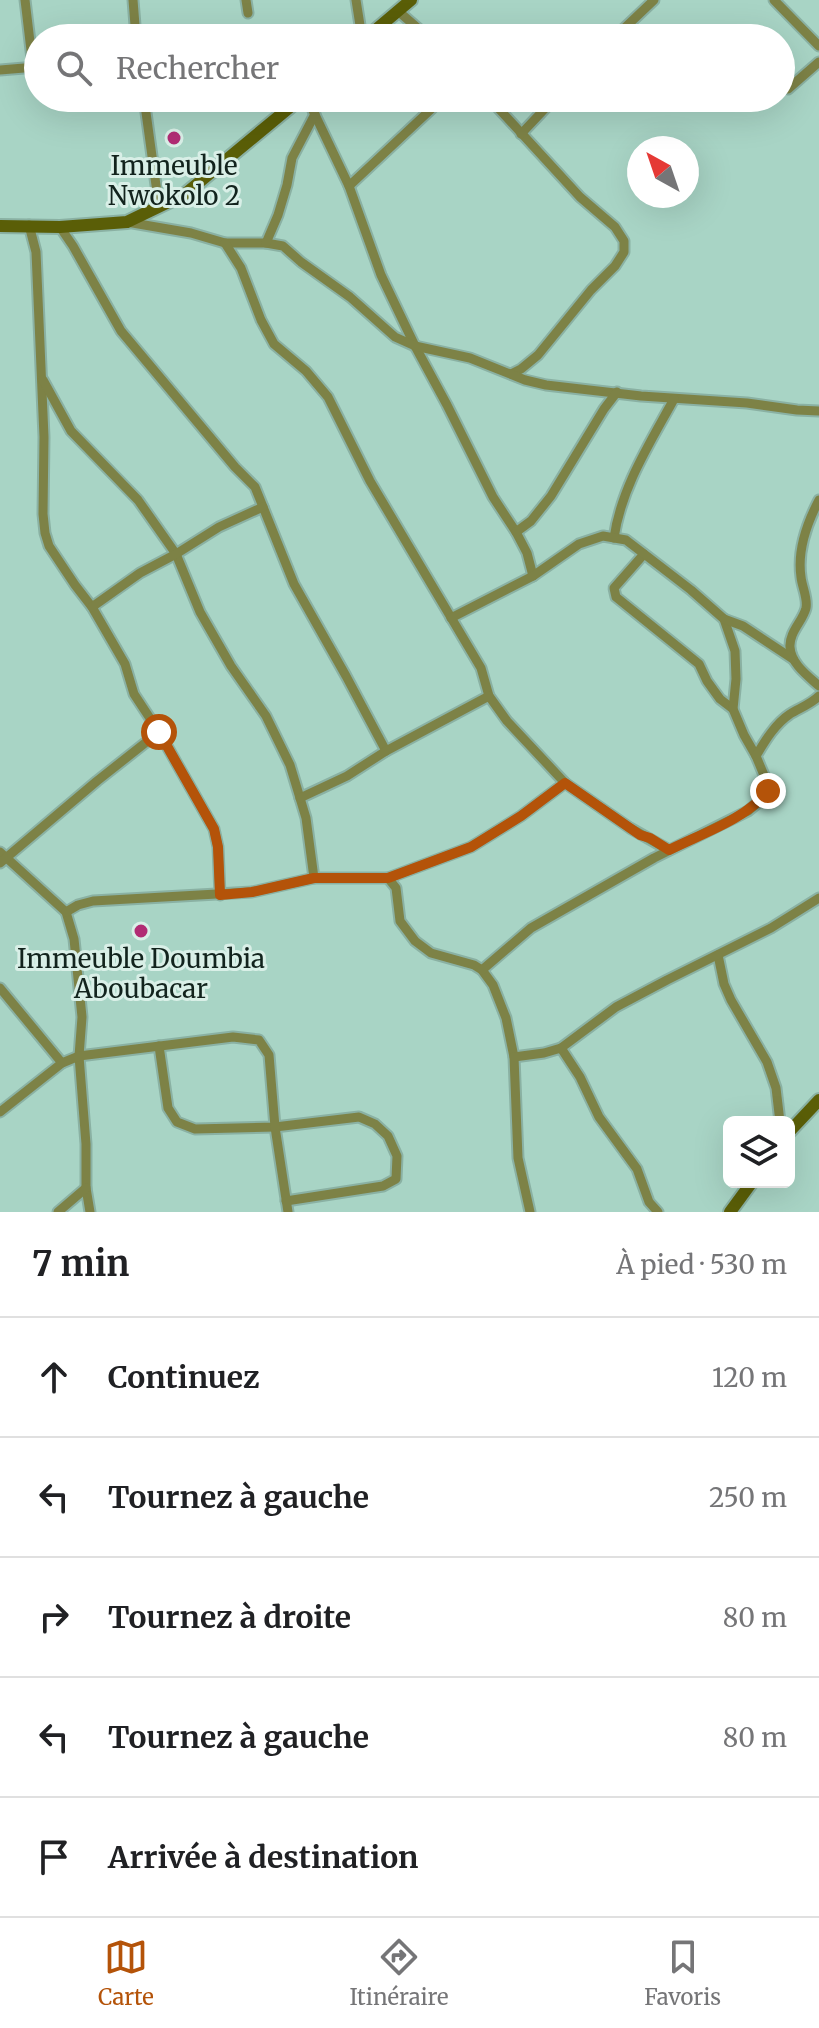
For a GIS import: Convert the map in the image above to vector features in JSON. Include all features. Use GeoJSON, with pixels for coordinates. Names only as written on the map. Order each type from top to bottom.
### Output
{"type":"FeatureCollection","features":[{"type":"Feature","properties":{"kind":"street"},"geometry":{"type":"LineString","coordinates":[[25,0],[29,24]]}},
{"type":"Feature","properties":{"kind":"street"},"geometry":{"type":"LineString","coordinates":[[133,0],[135,24]]}},
{"type":"Feature","properties":{"kind":"street"},"geometry":{"type":"LineString","coordinates":[[246,0],[248,13]]}},
{"type":"Feature","properties":{"kind":"street"},"geometry":{"type":"LineString","coordinates":[[356,0],[361,24]]}},
{"type":"Feature","properties":{"kind":"street"},"geometry":{"type":"LineString","coordinates":[[382,24],[411,0]]}},
{"type":"Feature","properties":{"kind":"street"},"geometry":{"type":"LineString","coordinates":[[629,24],[654,0]]}},
{"type":"Feature","properties":{"kind":"street"},"geometry":{"type":"LineString","coordinates":[[774,0],[819,46]]}},
{"type":"Feature","properties":{"kind":"street"},"geometry":{"type":"LineString","coordinates":[[398,11],[413,24]]}},
{"type":"Feature","properties":{"kind":"street"},"geometry":{"type":"LineString","coordinates":[[795,83],[819,62]]}},
{"type":"Feature","properties":{"kind":"street"},"geometry":{"type":"LineString","coordinates":[[0,70],[24,68]]}},
{"type":"Feature","properties":{"kind":"street"},"geometry":{"type":"LineString","coordinates":[[146,112],[159,207]]}},
{"type":"Feature","properties":{"kind":"street"},"geometry":{"type":"LineString","coordinates":[[127,222],[185,194],[284,112]]}},
{"type":"Feature","properties":{"kind":"street"},"geometry":{"type":"LineString","coordinates":[[349,186],[428,112]]}},
{"type":"Feature","properties":{"kind":"street"},"geometry":{"type":"LineString","coordinates":[[501,112],[580,197],[615,227],[624,241],[624,252],[615,266],[591,290],[538,355],[511,374]]}},
{"type":"Feature","properties":{"kind":"street"},"geometry":{"type":"LineString","coordinates":[[521,134],[542,112]]}},
{"type":"Feature","properties":{"kind":"street"},"geometry":{"type":"LineString","coordinates":[[315,114],[349,186],[381,275],[493,497],[527,553],[533,576]]}},
{"type":"Feature","properties":{"kind":"street"},"geometry":{"type":"LineString","coordinates":[[266,243],[278,215],[292,158],[315,114]]}},
{"type":"Feature","properties":{"kind":"street"},"geometry":{"type":"LineString","coordinates":[[0,226],[60,227],[127,222],[191,233],[225,243],[283,246],[350,297],[395,337],[415,346],[470,358],[546,385],[819,411]]}},
{"type":"Feature","properties":{"kind":"street"},"geometry":{"type":"LineString","coordinates":[[29,225],[36,252],[45,533],[49,546],[92,607],[125,664],[134,694],[214,829],[220,895]]}},
{"type":"Feature","properties":{"kind":"street"},"geometry":{"type":"LineString","coordinates":[[60,227],[121,331],[255,487],[294,584],[386,751]]}},
{"type":"Feature","properties":{"kind":"street"},"geometry":{"type":"LineString","coordinates":[[225,243],[241,268],[274,344],[306,371],[328,397],[370,481],[481,668],[489,696],[507,721],[565,783],[640,835],[669,850]]}},
{"type":"Feature","properties":{"kind":"street"},"geometry":{"type":"LineString","coordinates":[[41,377],[71,431],[138,500],[176,554],[200,612],[231,666],[266,716],[290,765],[306,818],[314,878]]}},
{"type":"Feature","properties":{"kind":"street"},"geometry":{"type":"LineString","coordinates":[[516,532],[531,521],[551,496],[617,392]]}},
{"type":"Feature","properties":{"kind":"street"},"geometry":{"type":"LineString","coordinates":[[614,538],[617,514],[626,493],[674,399]]}},
{"type":"Feature","properties":{"kind":"street"},"geometry":{"type":"LineString","coordinates":[[793,659],[790,647],[792,636],[802,620],[807,602],[800,573],[801,551],[806,528],[819,500]]}},
{"type":"Feature","properties":{"kind":"street"},"geometry":{"type":"LineString","coordinates":[[92,607],[140,573],[219,527],[263,507]]}},
{"type":"Feature","properties":{"kind":"street"},"geometry":{"type":"LineString","coordinates":[[451,618],[533,576],[579,544],[603,536],[626,540],[724,619],[743,626],[793,659],[819,686]]}},
{"type":"Feature","properties":{"kind":"street"},"geometry":{"type":"LineString","coordinates":[[482,970],[531,928],[669,850],[748,811],[768,791],[756,756],[733,709],[720,699],[699,664],[616,597],[614,588],[644,554]]}},
{"type":"Feature","properties":{"kind":"street"},"geometry":{"type":"LineString","coordinates":[[724,619],[735,651],[733,709]]}},
{"type":"Feature","properties":{"kind":"street"},"geometry":{"type":"LineString","coordinates":[[300,798],[347,776],[386,751],[489,696]]}},
{"type":"Feature","properties":{"kind":"street"},"geometry":{"type":"LineString","coordinates":[[756,756],[777,725],[819,696]]}},
{"type":"Feature","properties":{"kind":"street"},"geometry":{"type":"LineString","coordinates":[[90,1212],[79,1056],[82,1017],[74,939],[66,912],[2,858],[159,732]]}},
{"type":"Feature","properties":{"kind":"street"},"geometry":{"type":"LineString","coordinates":[[66,912],[93,901],[252,892],[314,878],[388,878],[471,847],[521,816],[565,783]]}},
{"type":"Feature","properties":{"kind":"street"},"geometry":{"type":"LineString","coordinates":[[388,878],[396,888],[400,921],[415,941],[431,953],[474,965],[493,985],[506,1018],[514,1057],[518,1158],[530,1212]]}},
{"type":"Feature","properties":{"kind":"street"},"geometry":{"type":"LineString","coordinates":[[514,1057],[561,1048],[616,1007],[771,928],[819,898]]}},
{"type":"Feature","properties":{"kind":"street"},"geometry":{"type":"LineString","coordinates":[[718,955],[731,1000],[767,1062],[776,1088],[779,1116]]}},
{"type":"Feature","properties":{"kind":"street"},"geometry":{"type":"LineString","coordinates":[[0,988],[62,1063]]}},
{"type":"Feature","properties":{"kind":"street"},"geometry":{"type":"LineString","coordinates":[[0,1112],[62,1063],[79,1056],[233,1037],[259,1040],[269,1055],[275,1127],[288,1212]]}},
{"type":"Feature","properties":{"kind":"street"},"geometry":{"type":"LineString","coordinates":[[159,1046],[168,1108],[177,1122],[195,1129],[275,1127],[359,1117],[375,1124],[388,1136],[397,1156],[396,1179],[383,1186],[286,1201]]}},
{"type":"Feature","properties":{"kind":"street"},"geometry":{"type":"LineString","coordinates":[[561,1048],[580,1077],[599,1117],[637,1169],[649,1202],[658,1212]]}},
{"type":"Feature","properties":{"kind":"street"},"geometry":{"type":"LineString","coordinates":[[795,1126],[819,1100]]}},
{"type":"Feature","properties":{"kind":"street"},"geometry":{"type":"LineString","coordinates":[[58,1212],[86,1188]]}},
{"type":"Feature","properties":{"kind":"street"},"geometry":{"type":"LineString","coordinates":[[730,1212],[748,1188]]}},
{"type":"Feature","properties":{"kind":"place","name":"Immeuble Nwokolo 2"},"geometry":{"type":"Point","coordinates":[174,138]}},
{"type":"Feature","properties":{"kind":"place","name":"Immeuble Doumbia Aboubacar"},"geometry":{"type":"Point","coordinates":[141,931]}},
{"type":"Feature","properties":{"kind":"route"},"geometry":{"type":"LineString","coordinates":[[159,732],[214,829],[220,895],[252,892],[314,878],[388,878],[471,847],[521,816],[565,783],[640,835],[669,850],[748,811],[768,791]]}}]}
